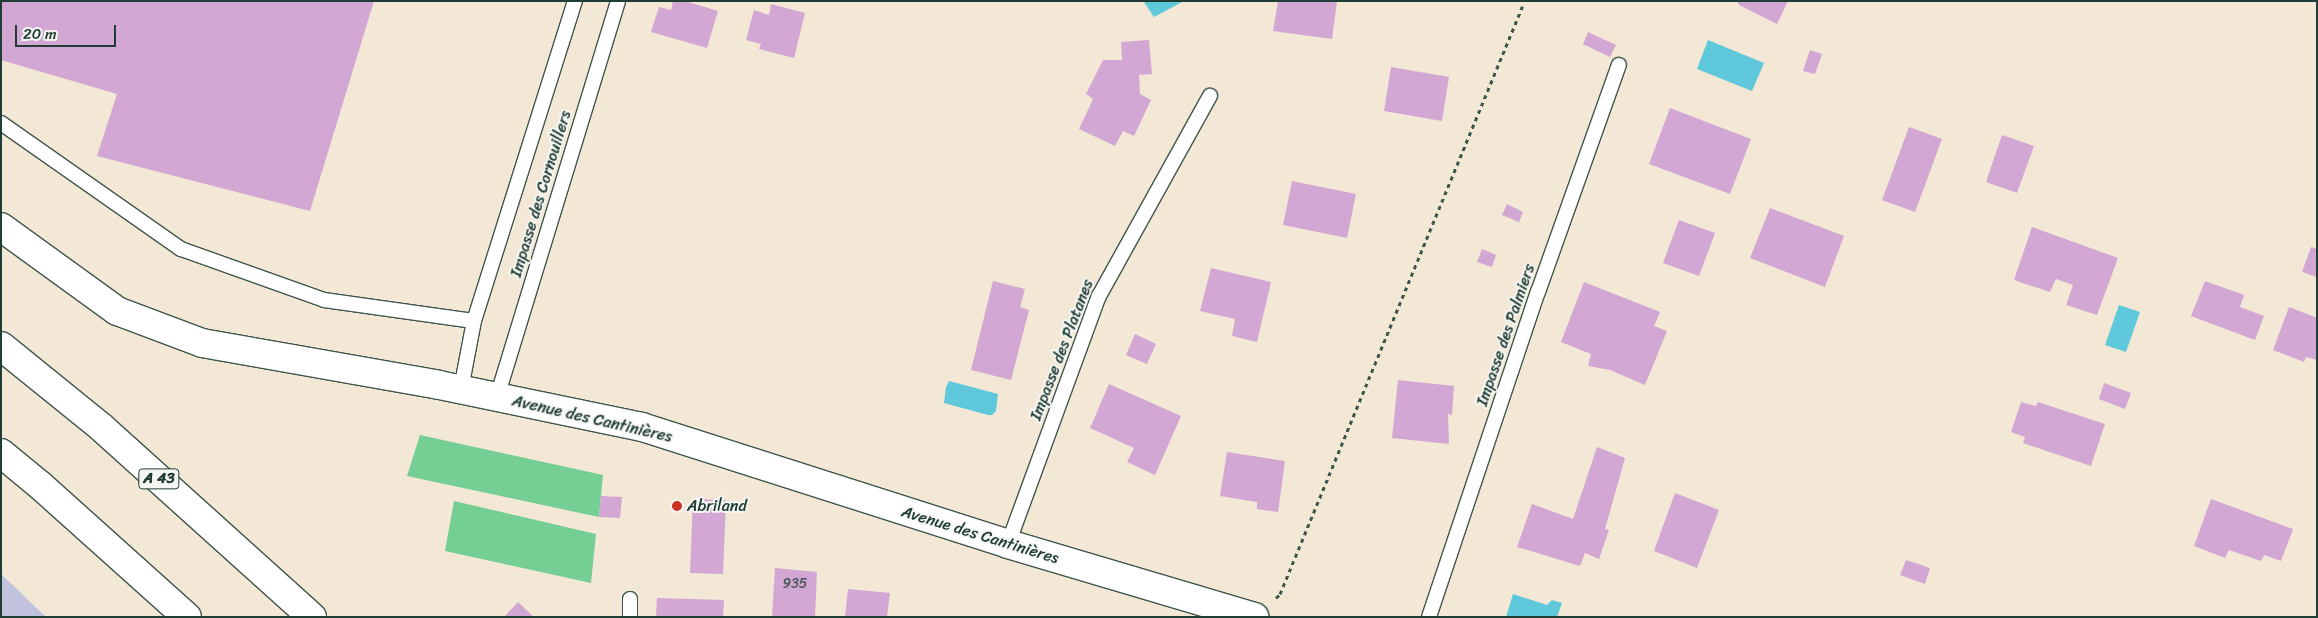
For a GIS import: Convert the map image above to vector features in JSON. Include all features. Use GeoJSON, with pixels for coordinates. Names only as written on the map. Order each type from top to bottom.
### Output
{"type":"FeatureCollection","features":[{"type":"Feature","properties":{"kind":"main road","name":"Avenue des Cantinières"},"geometry":{"type":"LineString","coordinates":[[1,228],[117,311],[202,343],[461,389],[642,427],[1008,544],[1254,617]]}},
{"type":"Feature","properties":{"kind":"main road","name":"A 43"},"geometry":{"type":"LineString","coordinates":[[1,346],[101,427],[312,617]]}},
{"type":"Feature","properties":{"kind":"main road"},"geometry":{"type":"LineString","coordinates":[[1,453],[187,617]]}},
{"type":"Feature","properties":{"kind":"lane"},"geometry":{"type":"LineString","coordinates":[[461,389],[474,321],[575,1]]}},
{"type":"Feature","properties":{"kind":"lane","name":"Impasse des Cornouillers"},"geometry":{"type":"LineString","coordinates":[[497,397],[618,1]]}},
{"type":"Feature","properties":{"kind":"lane","name":"Impasse des Palmiers"},"geometry":{"type":"LineString","coordinates":[[1429,617],[1538,292],[1619,65]]}},
{"type":"Feature","properties":{"kind":"lane","name":"Impasse des Platanes"},"geometry":{"type":"LineString","coordinates":[[1008,544],[1099,296],[1210,96]]}},
{"type":"Feature","properties":{"kind":"lane"},"geometry":{"type":"LineString","coordinates":[[1,123],[181,249],[324,300],[474,321]]}},
{"type":"Feature","properties":{"kind":"lane"},"geometry":{"type":"LineString","coordinates":[[630,599],[630,617]]}},
{"type":"Feature","properties":{"kind":"path"},"geometry":{"type":"LineString","coordinates":[[1275,599],[1280,594],[1523,5]]}},
{"type":"Feature","properties":{"kind":"shaded area"},"geometry":{"type":"Polygon","coordinates":[[[1,574],[46,617],[1,617],[1,574]]]}},
{"type":"Feature","properties":{"kind":"green space"},"geometry":{"type":"Polygon","coordinates":[[[420,435],[603,475],[599,517],[407,476],[420,435]]]}},
{"type":"Feature","properties":{"kind":"green space"},"geometry":{"type":"Polygon","coordinates":[[[454,501],[596,534],[591,583],[445,551],[454,501]]]}},
{"type":"Feature","properties":{"kind":"water"},"geometry":{"type":"Polygon","coordinates":[[[1145,1],[1184,1],[1154,17],[1144,2],[1145,1]]]}},
{"type":"Feature","properties":{"kind":"water"},"geometry":{"type":"Polygon","coordinates":[[[1708,40],[1764,63],[1752,91],[1697,69],[1708,40]]]}},
{"type":"Feature","properties":{"kind":"water"},"geometry":{"type":"Polygon","coordinates":[[[2119,305],[2140,312],[2126,352],[2105,345],[2119,305]]]}},
{"type":"Feature","properties":{"kind":"water"},"geometry":{"type":"Polygon","coordinates":[[[949,381],[998,394],[996,411],[992,415],[988,415],[944,403],[946,387],[949,381]]]}},
{"type":"Feature","properties":{"kind":"water"},"geometry":{"type":"Polygon","coordinates":[[[1513,594],[1547,605],[1552,600],[1562,603],[1557,617],[1506,617],[1513,594]]]}},
{"type":"Feature","properties":{"kind":"building"},"geometry":{"type":"Polygon","coordinates":[[[1,1],[374,1],[310,211],[97,156],[117,94],[1,60],[1,1]]]}},
{"type":"Feature","properties":{"kind":"building"},"geometry":{"type":"Polygon","coordinates":[[[673,1],[685,1],[718,11],[707,48],[651,32],[659,7],[671,10],[673,1]]]}},
{"type":"Feature","properties":{"kind":"building"},"geometry":{"type":"Polygon","coordinates":[[[1278,1],[1337,1],[1332,39],[1273,31],[1278,1]]]}},
{"type":"Feature","properties":{"kind":"building"},"geometry":{"type":"Polygon","coordinates":[[[1737,1],[1788,1],[1777,24],[1739,5],[1737,1]]]}},
{"type":"Feature","properties":{"kind":"building"},"geometry":{"type":"Polygon","coordinates":[[[771,4],[805,13],[794,58],[759,49],[761,44],[746,40],[754,10],[769,15],[771,4]]]}},
{"type":"Feature","properties":{"kind":"building"},"geometry":{"type":"Polygon","coordinates":[[[1588,32],[1616,45],[1610,57],[1583,44],[1588,32]]]}},
{"type":"Feature","properties":{"kind":"building"},"geometry":{"type":"Polygon","coordinates":[[[1149,40],[1152,74],[1139,75],[1140,94],[1151,100],[1134,136],[1123,131],[1115,146],[1079,129],[1093,99],[1086,94],[1103,60],[1122,60],[1121,42],[1149,40]]]}},
{"type":"Feature","properties":{"kind":"building"},"geometry":{"type":"Polygon","coordinates":[[[1810,50],[1822,54],[1815,74],[1803,71],[1810,50]]]}},
{"type":"Feature","properties":{"kind":"building"},"geometry":{"type":"Polygon","coordinates":[[[1391,67],[1449,77],[1442,121],[1384,111],[1391,67]]]}},
{"type":"Feature","properties":{"kind":"building"},"geometry":{"type":"Polygon","coordinates":[[[1670,108],[1751,139],[1730,194],[1649,164],[1670,108]]]}},
{"type":"Feature","properties":{"kind":"building"},"geometry":{"type":"Polygon","coordinates":[[[1909,127],[1942,139],[1915,212],[1882,200],[1909,127]]]}},
{"type":"Feature","properties":{"kind":"building"},"geometry":{"type":"Polygon","coordinates":[[[2002,135],[2034,146],[2017,193],[1986,182],[2002,135]]]}},
{"type":"Feature","properties":{"kind":"building"},"geometry":{"type":"Polygon","coordinates":[[[1292,181],[1356,194],[1347,238],[1283,225],[1292,181]]]}},
{"type":"Feature","properties":{"kind":"building"},"geometry":{"type":"Polygon","coordinates":[[[1507,204],[1523,212],[1519,222],[1502,215],[1507,204]]]}},
{"type":"Feature","properties":{"kind":"building"},"geometry":{"type":"Polygon","coordinates":[[[1770,208],[1844,236],[1825,287],[1750,258],[1770,208]]]}},
{"type":"Feature","properties":{"kind":"building"},"geometry":{"type":"Polygon","coordinates":[[[1679,220],[1715,233],[1699,276],[1663,263],[1679,220]]]}},
{"type":"Feature","properties":{"kind":"building"},"geometry":{"type":"Polygon","coordinates":[[[2032,227],[2118,258],[2097,315],[2066,305],[2073,285],[2056,279],[2050,292],[2014,280],[2032,227]]]}},
{"type":"Feature","properties":{"kind":"building"},"geometry":{"type":"Polygon","coordinates":[[[2311,247],[2317,249],[2317,277],[2302,272],[2311,247]]]}},
{"type":"Feature","properties":{"kind":"building"},"geometry":{"type":"Polygon","coordinates":[[[1482,249],[1496,255],[1492,267],[1477,262],[1482,249]]]}},
{"type":"Feature","properties":{"kind":"building"},"geometry":{"type":"Polygon","coordinates":[[[1211,268],[1271,282],[1257,342],[1232,336],[1235,319],[1200,311],[1211,268]]]}},
{"type":"Feature","properties":{"kind":"building"},"geometry":{"type":"Polygon","coordinates":[[[993,281],[1025,289],[1020,307],[1029,310],[1011,380],[971,370],[993,281]]]}},
{"type":"Feature","properties":{"kind":"building"},"geometry":{"type":"Polygon","coordinates":[[[2205,281],[2244,295],[2240,307],[2264,316],[2255,340],[2191,316],[2205,281]]]}},
{"type":"Feature","properties":{"kind":"building"},"geometry":{"type":"Polygon","coordinates":[[[1584,282],[1660,312],[1654,326],[1667,331],[1645,385],[1610,370],[1588,366],[1591,354],[1561,342],[1584,282]]]}},
{"type":"Feature","properties":{"kind":"building"},"geometry":{"type":"Polygon","coordinates":[[[2289,307],[2317,318],[2317,360],[2306,357],[2304,362],[2273,350],[2289,307]]]}},
{"type":"Feature","properties":{"kind":"building"},"geometry":{"type":"Polygon","coordinates":[[[1135,334],[1156,344],[1147,364],[1126,355],[1135,334]]]}},
{"type":"Feature","properties":{"kind":"building"},"geometry":{"type":"Polygon","coordinates":[[[1398,380],[1454,386],[1452,415],[1448,414],[1449,444],[1392,438],[1398,380]]]}},
{"type":"Feature","properties":{"kind":"building"},"geometry":{"type":"Polygon","coordinates":[[[2104,383],[2131,393],[2125,409],[2099,399],[2104,383]]]}},
{"type":"Feature","properties":{"kind":"building"},"geometry":{"type":"Polygon","coordinates":[[[1109,384],[1181,416],[1155,475],[1127,462],[1134,448],[1090,428],[1109,384]]]}},
{"type":"Feature","properties":{"kind":"building"},"geometry":{"type":"Polygon","coordinates":[[[2021,402],[2036,406],[2038,402],[2105,424],[2091,466],[2023,443],[2025,437],[2011,432],[2021,402]]]}},
{"type":"Feature","properties":{"kind":"building"},"geometry":{"type":"Polygon","coordinates":[[[1597,447],[1625,458],[1605,529],[1609,530],[1599,559],[1585,553],[1580,566],[1517,547],[1532,504],[1573,519],[1597,447]]]}},
{"type":"Feature","properties":{"kind":"building"},"geometry":{"type":"Polygon","coordinates":[[[1227,452],[1285,461],[1278,512],[1257,509],[1257,502],[1220,496],[1227,452]]]}},
{"type":"Feature","properties":{"kind":"building"},"geometry":{"type":"Polygon","coordinates":[[[1675,493],[1719,510],[1697,568],[1654,551],[1675,493]]]}},
{"type":"Feature","properties":{"kind":"building"},"geometry":{"type":"Polygon","coordinates":[[[601,496],[622,497],[620,518],[599,517],[601,496]]]}},
{"type":"Feature","properties":{"kind":"building"},"geometry":{"type":"Polygon","coordinates":[[[693,499],[726,500],[723,574],[690,573],[693,499]]]}},
{"type":"Feature","properties":{"kind":"building"},"geometry":{"type":"Polygon","coordinates":[[[2211,499],[2293,529],[2281,561],[2264,555],[2261,561],[2229,550],[2225,558],[2194,546],[2211,499]]]}},
{"type":"Feature","properties":{"kind":"building"},"geometry":{"type":"Polygon","coordinates":[[[1906,560],[1930,568],[1925,584],[1900,575],[1906,560]]]}},
{"type":"Feature","properties":{"kind":"building"},"geometry":{"type":"Polygon","coordinates":[[[775,568],[817,572],[815,617],[772,617],[775,568]]]}},
{"type":"Feature","properties":{"kind":"building"},"geometry":{"type":"Polygon","coordinates":[[[848,589],[890,593],[887,617],[845,617],[848,589]]]}},
{"type":"Feature","properties":{"kind":"building"},"geometry":{"type":"Polygon","coordinates":[[[657,598],[724,600],[723,617],[656,617],[657,598]]]}},
{"type":"Feature","properties":{"kind":"building"},"geometry":{"type":"Polygon","coordinates":[[[518,602],[534,617],[504,617],[518,602]]]}},
{"type":"Feature","properties":{"kind":"place","name":"Abriland"},"geometry":{"type":"Point","coordinates":[677,506]}}]}
